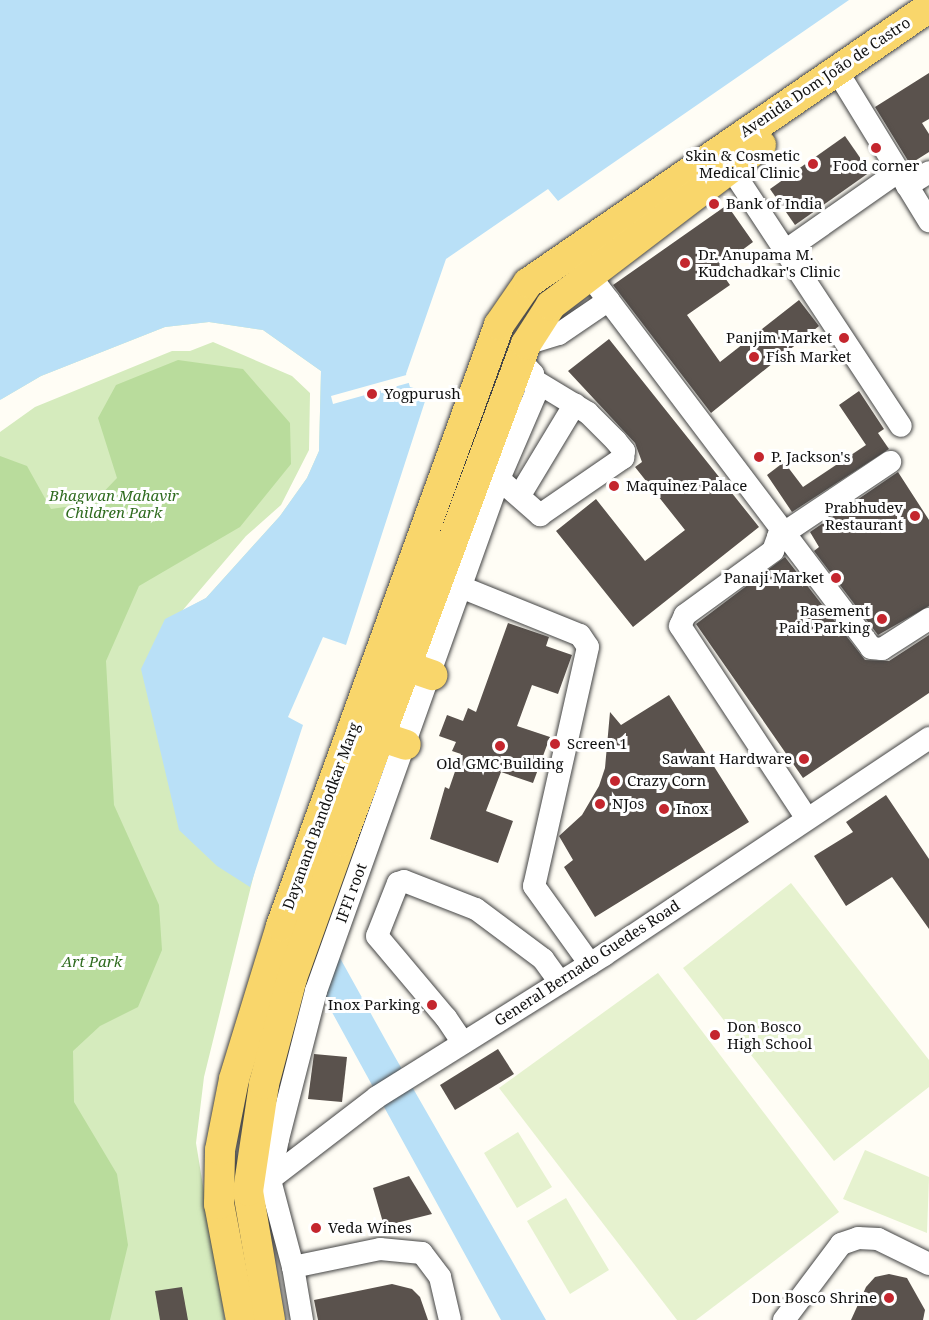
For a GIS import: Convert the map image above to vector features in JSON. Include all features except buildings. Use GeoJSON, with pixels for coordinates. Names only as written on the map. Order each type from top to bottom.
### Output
{"type":"FeatureCollection","features":[{"type":"Feature","properties":{"kind":"main road","name":"Avenida Dom João de Castro"},"geometry":{"type":"LineString","coordinates":[[499,326],[528,283],[929,7]]}},
{"type":"Feature","properties":{"kind":"main road","name":"Avenida Dom João de Castro"},"geometry":{"type":"LineString","coordinates":[[310,927],[393,741],[530,353],[550,305],[730,167],[845,84],[929,29]]}},
{"type":"Feature","properties":{"kind":"main road","name":"Dayanand Bandodkar Marg"},"geometry":{"type":"LineString","coordinates":[[241,1320],[219,1204],[220,1150],[234,1079],[281,972],[310,927],[499,326]]}},
{"type":"Feature","properties":{"kind":"main road","name":"Dayanand Bandodkar Marg"},"geometry":{"type":"LineString","coordinates":[[270,1320],[259,1186],[264,1084],[281,972]]}},
{"type":"Feature","properties":{"kind":"street"},"geometry":{"type":"LineString","coordinates":[[845,84],[929,222]]}},
{"type":"Feature","properties":{"kind":"street"},"geometry":{"type":"LineString","coordinates":[[730,167],[901,426]]}},
{"type":"Feature","properties":{"kind":"street"},"geometry":{"type":"LineString","coordinates":[[785,251],[902,179],[929,172]]}},
{"type":"Feature","properties":{"kind":"street"},"geometry":{"type":"LineString","coordinates":[[590,276],[780,533],[871,648],[882,649],[929,619]]}},
{"type":"Feature","properties":{"kind":"street"},"geometry":{"type":"LineString","coordinates":[[419,671],[453,611],[499,479],[530,353],[609,300]]}},
{"type":"Feature","properties":{"kind":"street"},"geometry":{"type":"LineString","coordinates":[[499,479],[520,495],[537,514],[545,514],[623,458],[624,451],[616,441],[575,404],[530,353]]}},
{"type":"Feature","properties":{"kind":"street"},"geometry":{"type":"LineString","coordinates":[[520,495],[575,404]]}},
{"type":"Feature","properties":{"kind":"street"},"geometry":{"type":"LineString","coordinates":[[806,817],[680,626],[686,615],[773,551],[780,533],[890,462]]}},
{"type":"Feature","properties":{"kind":"street"},"geometry":{"type":"LineString","coordinates":[[461,587],[580,634],[588,646],[534,886],[590,964]]}},
{"type":"Feature","properties":{"kind":"street","name":"General Bernado Guedes Road"},"geometry":{"type":"LineString","coordinates":[[219,1204],[259,1186],[377,1097],[590,964],[806,817],[929,738]]}},
{"type":"Feature","properties":{"kind":"street"},"geometry":{"type":"LineString","coordinates":[[463,1043],[446,1018],[377,936],[398,883],[404,881],[476,909],[543,959],[560,982]]}},
{"type":"Feature","properties":{"kind":"street","name":"IFFI root"},"geometry":{"type":"LineString","coordinates":[[259,1186],[316,991],[310,927]]}},
{"type":"Feature","properties":{"kind":"street"},"geometry":{"type":"LineString","coordinates":[[259,1186],[293,1267],[302,1320]]}},
{"type":"Feature","properties":{"kind":"street"},"geometry":{"type":"LineString","coordinates":[[784,1320],[841,1244],[858,1238],[878,1239],[929,1264]]}},
{"type":"Feature","properties":{"kind":"street"},"geometry":{"type":"LineString","coordinates":[[293,1267],[380,1249],[422,1252],[440,1277],[450,1320]]}},
{"type":"Feature","properties":{"kind":"green space","name":"Bhagwan Mahavir Children Park"},"geometry":{"type":"Polygon","coordinates":[[[404,56],[255,870],[204,1077],[196,1143],[225,1320],[0,1320],[0,432],[35,407],[172,351],[190,351],[213,342],[292,376],[310,393],[309,450],[281,505],[246,536],[182,611],[206,598],[280,516],[307,478],[319,451],[321,371],[263,330],[209,322],[165,327],[41,376],[0,400],[404,56]]]}},
{"type":"Feature","properties":{"kind":"green space","name":"Bhagwan Mahavir Children Park"},"geometry":{"type":"Polygon","coordinates":[[[178,360],[243,369],[290,423],[291,464],[240,527],[139,586],[106,661],[114,805],[159,905],[162,950],[138,1007],[100,1026],[73,1051],[74,1102],[117,1174],[128,1245],[110,1320],[0,1320],[0,456],[27,466],[51,509],[93,503],[117,478],[98,418],[116,385],[178,360]]]}},
{"type":"Feature","properties":{"kind":"green space"},"geometry":{"type":"Polygon","coordinates":[[[791,883],[929,1060],[929,1087],[834,1161],[683,968],[791,883]]]}},
{"type":"Feature","properties":{"kind":"green space"},"geometry":{"type":"Polygon","coordinates":[[[658,973],[839,1212],[696,1320],[677,1320],[499,1088],[658,973]]]}},
{"type":"Feature","properties":{"kind":"green space"},"geometry":{"type":"Polygon","coordinates":[[[518,1132],[552,1187],[517,1208],[484,1153],[518,1132]]]}},
{"type":"Feature","properties":{"kind":"green space"},"geometry":{"type":"Polygon","coordinates":[[[865,1150],[929,1177],[927,1233],[843,1199],[865,1150]]]}},
{"type":"Feature","properties":{"kind":"green space"},"geometry":{"type":"Polygon","coordinates":[[[566,1198],[609,1270],[570,1294],[527,1221],[566,1198]]]}},
{"type":"Feature","properties":{"kind":"water"},"geometry":{"type":"Polygon","coordinates":[[[0,0],[849,0],[558,201],[548,189],[446,259],[406,374],[410,387],[428,392],[346,645],[323,637],[288,717],[303,725],[250,887],[217,866],[179,830],[141,669],[165,619],[206,598],[280,516],[307,478],[319,451],[321,371],[263,330],[209,322],[165,327],[41,376],[0,400],[0,0]]]}},
{"type":"Feature","properties":{"kind":"water"},"geometry":{"type":"Polygon","coordinates":[[[335,949],[546,1320],[501,1320],[322,994],[335,949]]]}},
{"type":"Feature","properties":{"kind":"pier"},"geometry":{"type":"Polygon","coordinates":[[[410,374],[412,382],[333,404],[331,396],[410,374]]]}},
{"type":"Feature","properties":{"kind":"place","name":"Food corner"},"geometry":{"type":"Point","coordinates":[876,148]}},
{"type":"Feature","properties":{"kind":"place","name":"Skin & Cosmetic Medical Clinic"},"geometry":{"type":"Point","coordinates":[813,164]}},
{"type":"Feature","properties":{"kind":"place","name":"Bank of India"},"geometry":{"type":"Point","coordinates":[714,204]}},
{"type":"Feature","properties":{"kind":"place","name":"Dr. Anupama M. Kudchadkar's Clinic"},"geometry":{"type":"Point","coordinates":[685,263]}},
{"type":"Feature","properties":{"kind":"place","name":"Panjim Market"},"geometry":{"type":"Point","coordinates":[844,338]}},
{"type":"Feature","properties":{"kind":"place","name":"Fish Market"},"geometry":{"type":"Point","coordinates":[754,357]}},
{"type":"Feature","properties":{"kind":"place","name":"Yogpurush"},"geometry":{"type":"Point","coordinates":[372,394]}},
{"type":"Feature","properties":{"kind":"place","name":"P. Jackson's"},"geometry":{"type":"Point","coordinates":[759,457]}},
{"type":"Feature","properties":{"kind":"place","name":"Maquinez Palace"},"geometry":{"type":"Point","coordinates":[614,486]}},
{"type":"Feature","properties":{"kind":"place","name":"Prabhudev Restaurant"},"geometry":{"type":"Point","coordinates":[915,516]}},
{"type":"Feature","properties":{"kind":"place","name":"Panaji Market"},"geometry":{"type":"Point","coordinates":[836,578]}},
{"type":"Feature","properties":{"kind":"place","name":"Basement Paid Parking"},"geometry":{"type":"Point","coordinates":[882,619]}},
{"type":"Feature","properties":{"kind":"place","name":"Screen 1"},"geometry":{"type":"Point","coordinates":[555,744]}},
{"type":"Feature","properties":{"kind":"place","name":"Old GMC Building"},"geometry":{"type":"Point","coordinates":[500,746]}},
{"type":"Feature","properties":{"kind":"place","name":"Sawant Hardware"},"geometry":{"type":"Point","coordinates":[804,759]}},
{"type":"Feature","properties":{"kind":"place","name":"Crazy Corn"},"geometry":{"type":"Point","coordinates":[615,781]}},
{"type":"Feature","properties":{"kind":"place","name":"NJos"},"geometry":{"type":"Point","coordinates":[600,804]}},
{"type":"Feature","properties":{"kind":"place","name":"Inox"},"geometry":{"type":"Point","coordinates":[664,809]}},
{"type":"Feature","properties":{"kind":"place","name":"Inox Parking"},"geometry":{"type":"Point","coordinates":[432,1005]}},
{"type":"Feature","properties":{"kind":"place","name":"Don Bosco High School"},"geometry":{"type":"Point","coordinates":[715,1035]}},
{"type":"Feature","properties":{"kind":"place","name":"Veda Wines"},"geometry":{"type":"Point","coordinates":[316,1228]}},
{"type":"Feature","properties":{"kind":"place","name":"Don Bosco Shrine"},"geometry":{"type":"Point","coordinates":[889,1298]}},
{"type":"Feature","properties":{"kind":"park label","name":"Art Park"},"geometry":{"type":"Point","coordinates":[92,962]}}]}
